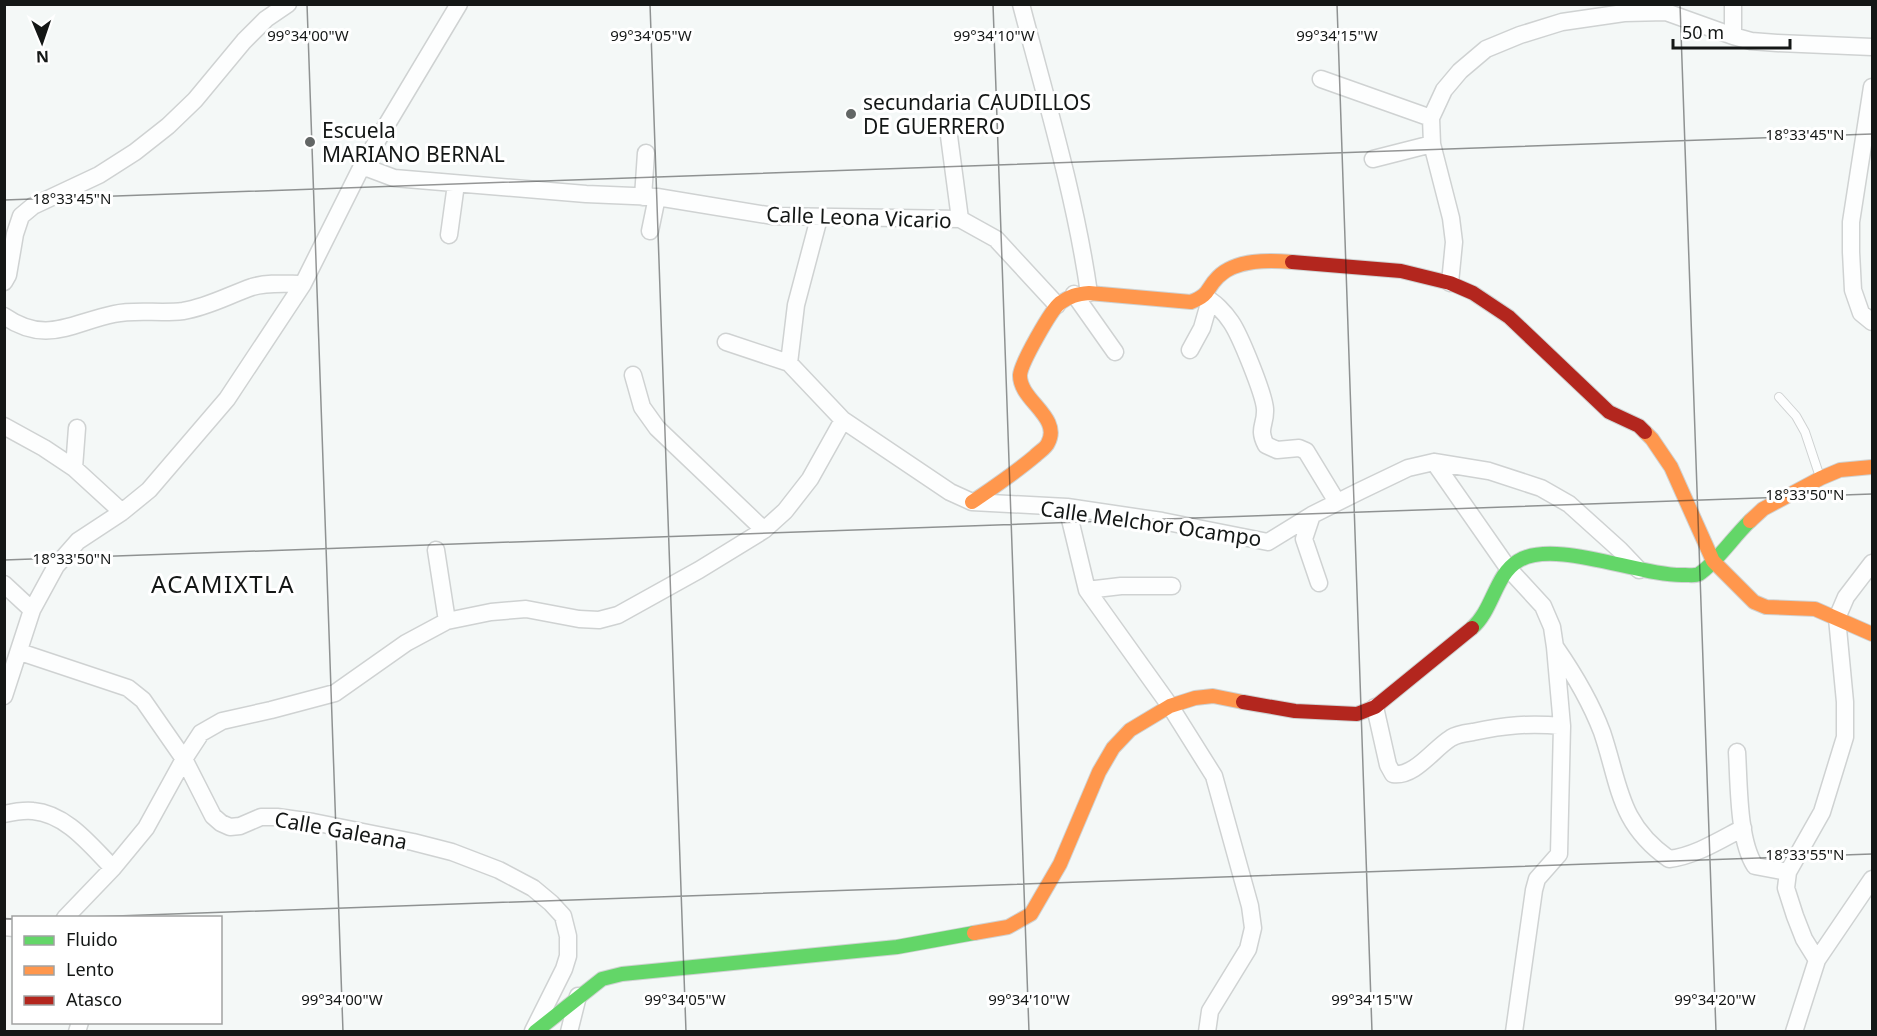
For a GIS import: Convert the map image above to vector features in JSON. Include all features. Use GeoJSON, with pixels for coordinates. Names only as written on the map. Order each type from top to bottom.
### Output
{"type":"FeatureCollection","features":[{"type":"Feature","properties":{"kind":"street"},"geometry":{"type":"LineString","coordinates":[[4,282],[8,275],[15,234],[21,216],[33,206],[99,175],[135,152],[168,126],[195,100],[244,41],[266,19],[288,4]]}},
{"type":"Feature","properties":{"kind":"street"},"geometry":{"type":"LineString","coordinates":[[4,696],[32,610],[56,566],[78,541],[122,512],[149,490],[227,399],[303,284],[362,166],[459,4]]}},
{"type":"Feature","properties":{"kind":"street"},"geometry":{"type":"LineString","coordinates":[[1021,4],[1082,245],[1082,293],[1115,352]]}},
{"type":"Feature","properties":{"kind":"street"},"geometry":{"type":"LineString","coordinates":[[1733,4],[1733,36]]}},
{"type":"Feature","properties":{"kind":"street"},"geometry":{"type":"LineString","coordinates":[[1450,283],[1454,242],[1451,218],[1432,144],[1431,118],[1444,90],[1460,71],[1486,50],[1520,34],[1563,22],[1624,12],[1666,12],[1751,41],[1872,47]]}},
{"type":"Feature","properties":{"kind":"street"},"geometry":{"type":"LineString","coordinates":[[1321,79],[1431,118]]}},
{"type":"Feature","properties":{"kind":"street"},"geometry":{"type":"LineString","coordinates":[[1872,87],[1851,222],[1851,252],[1853,290],[1861,313],[1872,322]]}},
{"type":"Feature","properties":{"kind":"street"},"geometry":{"type":"LineString","coordinates":[[949,136],[960,219]]}},
{"type":"Feature","properties":{"kind":"street"},"geometry":{"type":"LineString","coordinates":[[1373,159],[1432,144]]}},
{"type":"Feature","properties":{"kind":"street"},"geometry":{"type":"LineString","coordinates":[[646,153],[650,231]]}},
{"type":"Feature","properties":{"kind":"street","name":"Calle Leona Vicario"},"geometry":{"type":"LineString","coordinates":[[362,166],[394,177],[456,184],[650,197],[773,216],[960,219],[996,239],[1057,305]]}},
{"type":"Feature","properties":{"kind":"street"},"geometry":{"type":"LineString","coordinates":[[449,235],[456,184]]}},
{"type":"Feature","properties":{"kind":"street"},"geometry":{"type":"LineString","coordinates":[[726,342],[789,363],[796,305],[819,218]]}},
{"type":"Feature","properties":{"kind":"street"},"geometry":{"type":"LineString","coordinates":[[1190,350],[1202,328],[1207,298],[1219,276],[1237,264],[1281,261],[1401,271],[1450,283],[1473,293],[1509,317],[1610,412],[1639,426],[1652,439],[1671,467],[1713,561],[1755,602],[1766,607],[1815,609],[1872,634]]}},
{"type":"Feature","properties":{"kind":"street"},"geometry":{"type":"LineString","coordinates":[[4,316],[14,323],[33,330],[48,331],[67,328],[117,313],[182,311],[204,306],[255,286],[303,284]]}},
{"type":"Feature","properties":{"kind":"street"},"geometry":{"type":"LineString","coordinates":[[972,502],[1012,475],[1048,444],[1051,431],[1047,419],[1025,392],[1020,376],[1024,360],[1057,305],[1082,293],[1191,302],[1207,298]]}},
{"type":"Feature","properties":{"kind":"street"},"geometry":{"type":"LineString","coordinates":[[1207,298],[1231,322],[1257,382],[1264,400],[1265,411],[1261,435],[1266,445],[1277,450],[1299,447],[1306,451],[1337,502]]}},
{"type":"Feature","properties":{"kind":"street","name":"Calle Melchor Ocampo"},"geometry":{"type":"LineString","coordinates":[[789,363],[843,420],[950,492],[972,502],[1067,507],[1162,521],[1268,542],[1337,502],[1408,468],[1434,462],[1489,471],[1541,488],[1569,504],[1640,570]]}},
{"type":"Feature","properties":{"kind":"street"},"geometry":{"type":"LineString","coordinates":[[633,375],[642,407],[657,428],[764,531]]}},
{"type":"Feature","properties":{"kind":"street"},"geometry":{"type":"LineString","coordinates":[[67,916],[113,868],[146,828],[201,732],[222,721],[334,693],[406,643],[447,621],[491,612],[526,609],[579,619],[599,620],[618,615],[764,531],[785,511],[810,479],[843,420]]}},
{"type":"Feature","properties":{"kind":"street"},"geometry":{"type":"LineString","coordinates":[[4,426],[35,442],[74,468],[122,512]]}},
{"type":"Feature","properties":{"kind":"street"},"geometry":{"type":"LineString","coordinates":[[74,468],[77,428]]}},
{"type":"Feature","properties":{"kind":"street"},"geometry":{"type":"LineString","coordinates":[[1434,462],[1508,568],[1543,606],[1552,627],[1555,647],[1562,726],[1559,854],[1537,879],[1534,890],[1514,1032]]}},
{"type":"Feature","properties":{"kind":"street"},"geometry":{"type":"LineString","coordinates":[[534,1032],[602,979],[622,974],[897,947],[1008,927],[1031,914],[1060,864],[1099,772],[1113,748],[1130,730],[1170,706],[1195,698],[1213,696],[1295,711],[1357,714],[1375,707],[1480,620],[1508,568],[1520,559],[1543,554],[1573,555],[1672,576],[1697,575],[1713,561],[1737,532],[1763,509],[1840,470],[1872,467]]}},
{"type":"Feature","properties":{"kind":"street"},"geometry":{"type":"LineString","coordinates":[[1067,507],[1087,590],[1170,706],[1214,776],[1250,906],[1253,928],[1248,949],[1210,1011],[1207,1032]]}},
{"type":"Feature","properties":{"kind":"street"},"geometry":{"type":"LineString","coordinates":[[1312,515],[1304,539],[1319,583]]}},
{"type":"Feature","properties":{"kind":"street"},"geometry":{"type":"LineString","coordinates":[[436,550],[447,621]]}},
{"type":"Feature","properties":{"kind":"street"},"geometry":{"type":"LineString","coordinates":[[1817,960],[1804,939],[1795,916],[1786,888],[1788,872],[1822,813],[1845,736],[1845,702],[1837,618],[1846,597],[1872,563]]}},
{"type":"Feature","properties":{"kind":"street"},"geometry":{"type":"LineString","coordinates":[[4,585],[32,610]]}},
{"type":"Feature","properties":{"kind":"street"},"geometry":{"type":"LineString","coordinates":[[1087,590],[1121,586],[1172,586]]}},
{"type":"Feature","properties":{"kind":"street"},"geometry":{"type":"LineString","coordinates":[[1555,647],[1574,674],[1602,731],[1619,795],[1628,813],[1641,833],[1657,850],[1669,858],[1682,857],[1743,828]]}},
{"type":"Feature","properties":{"kind":"street","name":"Calle Galeana"},"geometry":{"type":"LineString","coordinates":[[20,652],[128,688],[143,700],[184,759],[213,816],[221,823],[230,827],[240,826],[261,817],[277,817],[380,836],[452,852],[499,870],[533,888],[563,916],[568,936],[568,956],[564,969],[534,1032]]}},
{"type":"Feature","properties":{"kind":"street"},"geometry":{"type":"LineString","coordinates":[[1375,707],[1388,765],[1393,774],[1401,775],[1412,769],[1452,736],[1530,723],[1562,726]]}},
{"type":"Feature","properties":{"kind":"street"},"geometry":{"type":"LineString","coordinates":[[1737,752],[1743,828],[1749,856],[1755,866],[1788,872]]}},
{"type":"Feature","properties":{"kind":"street"},"geometry":{"type":"LineString","coordinates":[[4,814],[32,810],[57,817],[113,868]]}},
{"type":"Feature","properties":{"kind":"street"},"geometry":{"type":"LineString","coordinates":[[1794,1032],[1817,960],[1872,879]]}},
{"type":"Feature","properties":{"kind":"street"},"geometry":{"type":"LineString","coordinates":[[569,1032],[578,996]]}},
{"type":"Feature","properties":{"kind":"lane"},"geometry":{"type":"LineString","coordinates":[[1779,397],[1796,416],[1805,432],[1821,478]]}},
{"type":"Feature","properties":{"kind":"traffic: fast"},"geometry":{"type":"LineString","coordinates":[[1472,628],[1485,612],[1504,575],[1518,561],[1534,555],[1553,554],[1599,560],[1667,574],[1696,575],[1712,563],[1750,521]]}},
{"type":"Feature","properties":{"kind":"traffic: fast"},"geometry":{"type":"LineString","coordinates":[[535,1032],[602,979],[622,974],[897,947],[974,933]]}},
{"type":"Feature","properties":{"kind":"traffic: slow"},"geometry":{"type":"LineString","coordinates":[[972,502],[1020,468],[1048,443],[1051,434],[1049,425],[1026,393],[1021,384],[1020,375],[1037,337],[1060,303],[1074,296],[1089,293],[1191,302],[1202,297],[1218,277],[1234,267],[1263,261],[1292,262]]}},
{"type":"Feature","properties":{"kind":"traffic: slow"},"geometry":{"type":"LineString","coordinates":[[1645,432],[1671,467],[1713,561],[1754,602],[1766,607],[1815,609],[1872,634]]}},
{"type":"Feature","properties":{"kind":"traffic: slow"},"geometry":{"type":"LineString","coordinates":[[1750,521],[1763,509],[1821,478],[1840,470],[1872,467]]}},
{"type":"Feature","properties":{"kind":"traffic: slow"},"geometry":{"type":"LineString","coordinates":[[974,933],[1008,927],[1031,914],[1060,864],[1099,772],[1113,748],[1130,730],[1170,706],[1195,698],[1213,696],[1243,702]]}},
{"type":"Feature","properties":{"kind":"traffic: jam"},"geometry":{"type":"LineString","coordinates":[[1292,262],[1401,271],[1450,283],[1473,293],[1509,317],[1609,412],[1639,426],[1645,432]]}},
{"type":"Feature","properties":{"kind":"traffic: jam"},"geometry":{"type":"LineString","coordinates":[[1243,702],[1295,711],[1357,714],[1375,707],[1472,628]]}},
{"type":"Feature","properties":{"kind":"place","name":"secundaria CAUDILLOS DE GUERRERO"},"geometry":{"type":"Point","coordinates":[851,114]}},
{"type":"Feature","properties":{"kind":"place","name":"Escuela MARIANO BERNAL"},"geometry":{"type":"Point","coordinates":[310,142]}},
{"type":"Feature","properties":{"kind":"district","name":"ACAMIXTLA"},"geometry":{"type":"Point","coordinates":[223,583]}}]}
